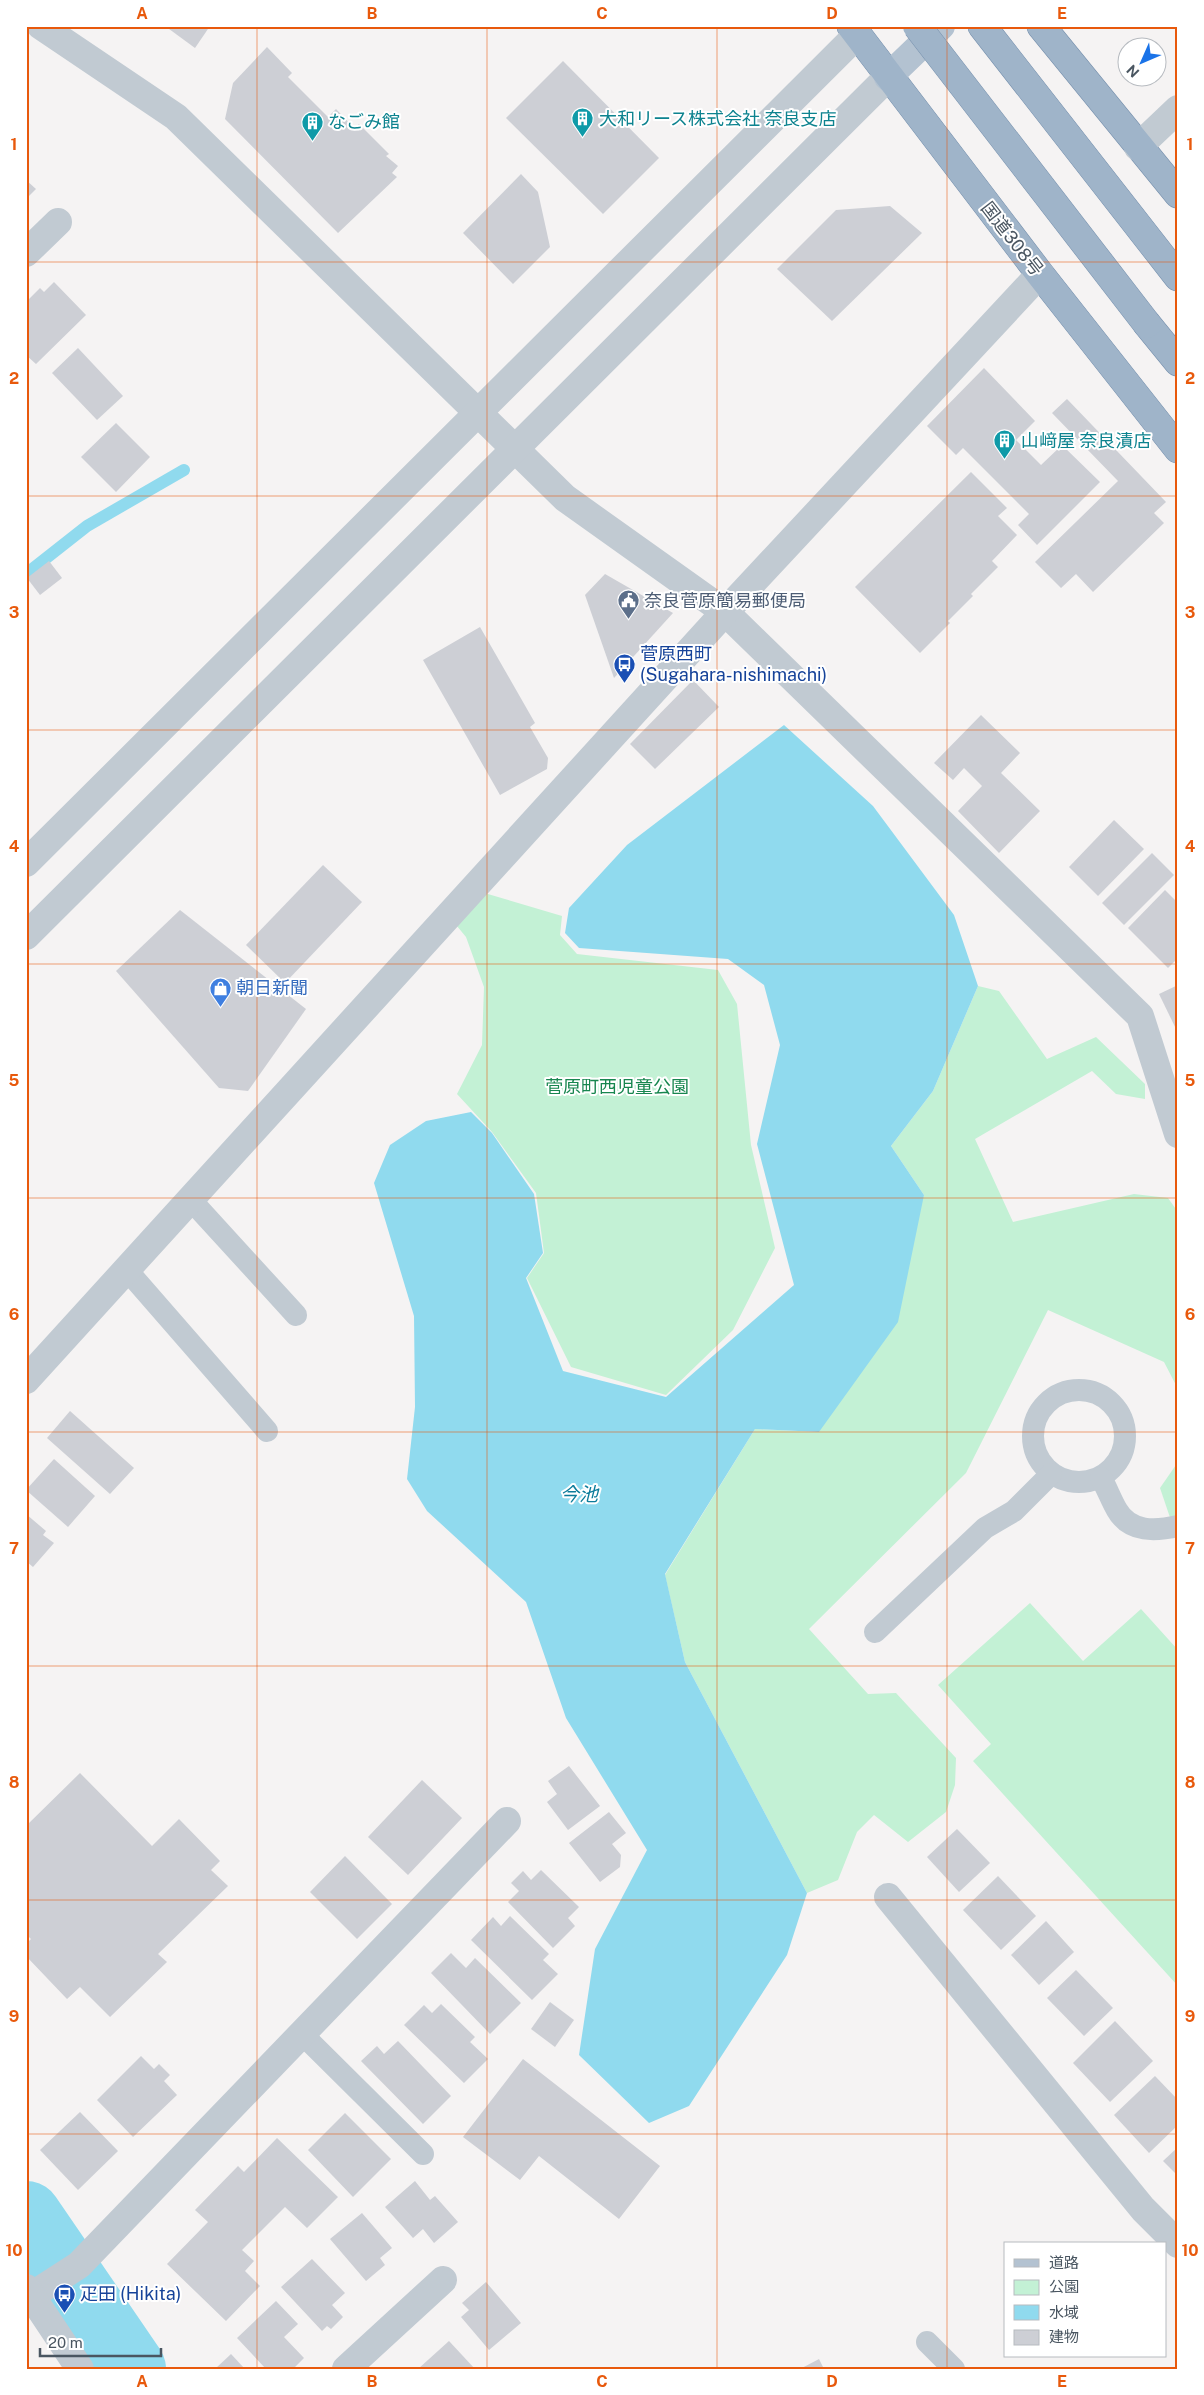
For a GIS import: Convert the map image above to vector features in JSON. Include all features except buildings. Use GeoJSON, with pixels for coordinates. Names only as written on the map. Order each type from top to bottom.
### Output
{"type":"FeatureCollection","features":[{"type":"Feature","properties":{"kind":"highway"},"geometry":{"type":"LineString","coordinates":[[917,26],[1178,362]]}},
{"type":"Feature","properties":{"kind":"highway"},"geometry":{"type":"LineString","coordinates":[[982,26],[1178,277]]}},
{"type":"Feature","properties":{"kind":"highway"},"geometry":{"type":"LineString","coordinates":[[1041,26],[1178,194]]}},
{"type":"Feature","properties":{"kind":"highway","name":"国道308号"},"geometry":{"type":"LineString","coordinates":[[858,29],[888,77],[1178,449]]}},
{"type":"Feature","properties":{"kind":"main road"},"geometry":{"type":"LineString","coordinates":[[888,77],[941,26]]}},
{"type":"Feature","properties":{"kind":"street"},"geometry":{"type":"LineString","coordinates":[[41,26],[176,117],[565,498],[725,612],[1140,1016],[1178,1134]]}},
{"type":"Feature","properties":{"kind":"street"},"geometry":{"type":"LineString","coordinates":[[26,863],[478,413],[858,29]]}},
{"type":"Feature","properties":{"kind":"street"},"geometry":{"type":"LineString","coordinates":[[26,936],[888,77]]}},
{"type":"Feature","properties":{"kind":"street"},"geometry":{"type":"LineString","coordinates":[[1138,147],[1178,109]]}},
{"type":"Feature","properties":{"kind":"street"},"geometry":{"type":"LineString","coordinates":[[26,253],[58,222]]}},
{"type":"Feature","properties":{"kind":"street"},"geometry":{"type":"LineString","coordinates":[[26,1380],[725,612],[1040,274]]}},
{"type":"Feature","properties":{"kind":"street"},"geometry":{"type":"LineString","coordinates":[[80,2369],[34,2291],[79,2265],[507,1821]]}},
{"type":"Feature","properties":{"kind":"street"},"geometry":{"type":"LineString","coordinates":[[888,1897],[1143,2209],[1178,2244]]}},
{"type":"Feature","properties":{"kind":"street"},"geometry":{"type":"LineString","coordinates":[[346,2369],[443,2280]]}},
{"type":"Feature","properties":{"kind":"lane"},"geometry":{"type":"LineString","coordinates":[[190,1199],[296,1315]]}},
{"type":"Feature","properties":{"kind":"lane"},"geometry":{"type":"LineString","coordinates":[[126,1269],[267,1431]]}},
{"type":"Feature","properties":{"kind":"lane"},"geometry":{"type":"LineString","coordinates":[[1083,1389],[1098,1393],[1112,1402],[1122,1417],[1126,1432],[1124,1449],[1117,1464],[1101,1478],[1086,1482],[1069,1482],[1051,1474],[1040,1462],[1033,1446],[1032,1430],[1039,1411],[1050,1399],[1064,1391],[1083,1389]]}},
{"type":"Feature","properties":{"kind":"lane"},"geometry":{"type":"LineString","coordinates":[[875,1632],[985,1528],[1014,1511],[1051,1474]]}},
{"type":"Feature","properties":{"kind":"lane"},"geometry":{"type":"LineString","coordinates":[[1101,1478],[1118,1512],[1134,1526],[1158,1531],[1178,1526]]}},
{"type":"Feature","properties":{"kind":"lane"},"geometry":{"type":"LineString","coordinates":[[302,2034],[423,2154]]}},
{"type":"Feature","properties":{"kind":"lane"},"geometry":{"type":"LineString","coordinates":[[927,2342],[954,2369]]}},
{"type":"Feature","properties":{"kind":"green space","name":"菅原町西児童公園"},"geometry":{"type":"Polygon","coordinates":[[[481,892],[562,916],[560,935],[577,954],[718,970],[737,1004],[751,1145],[775,1248],[733,1330],[666,1395],[571,1367],[527,1278],[544,1253],[536,1193],[492,1132],[457,1094],[482,1045],[484,987],[466,937],[452,920],[481,892]]]}},
{"type":"Feature","properties":{"kind":"green space"},"geometry":{"type":"Polygon","coordinates":[[[978,986],[999,991],[1047,1059],[1096,1037],[1145,1084],[1145,1099],[1116,1094],[1092,1071],[975,1139],[1013,1222],[1134,1194],[1168,1198],[1178,1212],[1178,1389],[1164,1362],[1048,1310],[966,1473],[809,1629],[868,1694],[896,1693],[956,1758],[955,1785],[946,1812],[908,1842],[874,1815],[857,1832],[838,1880],[807,1893],[685,1662],[665,1575],[755,1429],[819,1432],[924,1195],[891,1146],[933,1091],[978,986]]]}},
{"type":"Feature","properties":{"kind":"green space"},"geometry":{"type":"Polygon","coordinates":[[[1178,1462],[1178,1541],[1160,1488],[1178,1462]]]}},
{"type":"Feature","properties":{"kind":"green space"},"geometry":{"type":"Polygon","coordinates":[[[1030,1603],[1083,1661],[1141,1609],[1178,1650],[1178,1986],[973,1761],[991,1744],[938,1685],[1030,1603]]]}},
{"type":"Feature","properties":{"kind":"water","name":"今池"},"geometry":{"type":"Polygon","coordinates":[[[784,725],[873,806],[954,915],[978,986],[933,1091],[891,1146],[924,1195],[898,1322],[819,1432],[755,1429],[665,1574],[685,1662],[807,1893],[787,1955],[689,2106],[649,2123],[579,2055],[595,1949],[647,1850],[566,1718],[526,1602],[427,1511],[407,1479],[415,1407],[414,1316],[374,1183],[390,1145],[426,1121],[471,1112],[492,1133],[534,1194],[543,1253],[526,1278],[563,1371],[666,1397],[794,1285],[757,1144],[780,1045],[764,985],[728,959],[579,948],[565,933],[569,908],[627,845],[784,725]]]}},
{"type":"Feature","properties":{"kind":"waterway"},"geometry":{"type":"LineString","coordinates":[[26,574],[87,526],[184,470]]}},
{"type":"Feature","properties":{"kind":"waterway"},"geometry":{"type":"LineString","coordinates":[[26,2217],[130,2369]]}},
{"type":"Feature","properties":{"kind":"place","name":"大和リース株式会社 奈良支店"},"geometry":{"type":"Point","coordinates":[583,138]}},
{"type":"Feature","properties":{"kind":"place","name":"なごみ館"},"geometry":{"type":"Point","coordinates":[312,141]}},
{"type":"Feature","properties":{"kind":"place","name":"山﨑屋 奈良漬店"},"geometry":{"type":"Point","coordinates":[1005,460]}},
{"type":"Feature","properties":{"kind":"place","name":"奈良菅原簡易郵便局"},"geometry":{"type":"Point","coordinates":[628,620]}},
{"type":"Feature","properties":{"kind":"place","name":"菅原西町 (Sugahara-nishimachi)"},"geometry":{"type":"Point","coordinates":[624,683]}},
{"type":"Feature","properties":{"kind":"place","name":"朝日新聞"},"geometry":{"type":"Point","coordinates":[220,1007]}},
{"type":"Feature","properties":{"kind":"place","name":"疋田 (Hikita)"},"geometry":{"type":"Point","coordinates":[64,2313]}}]}
